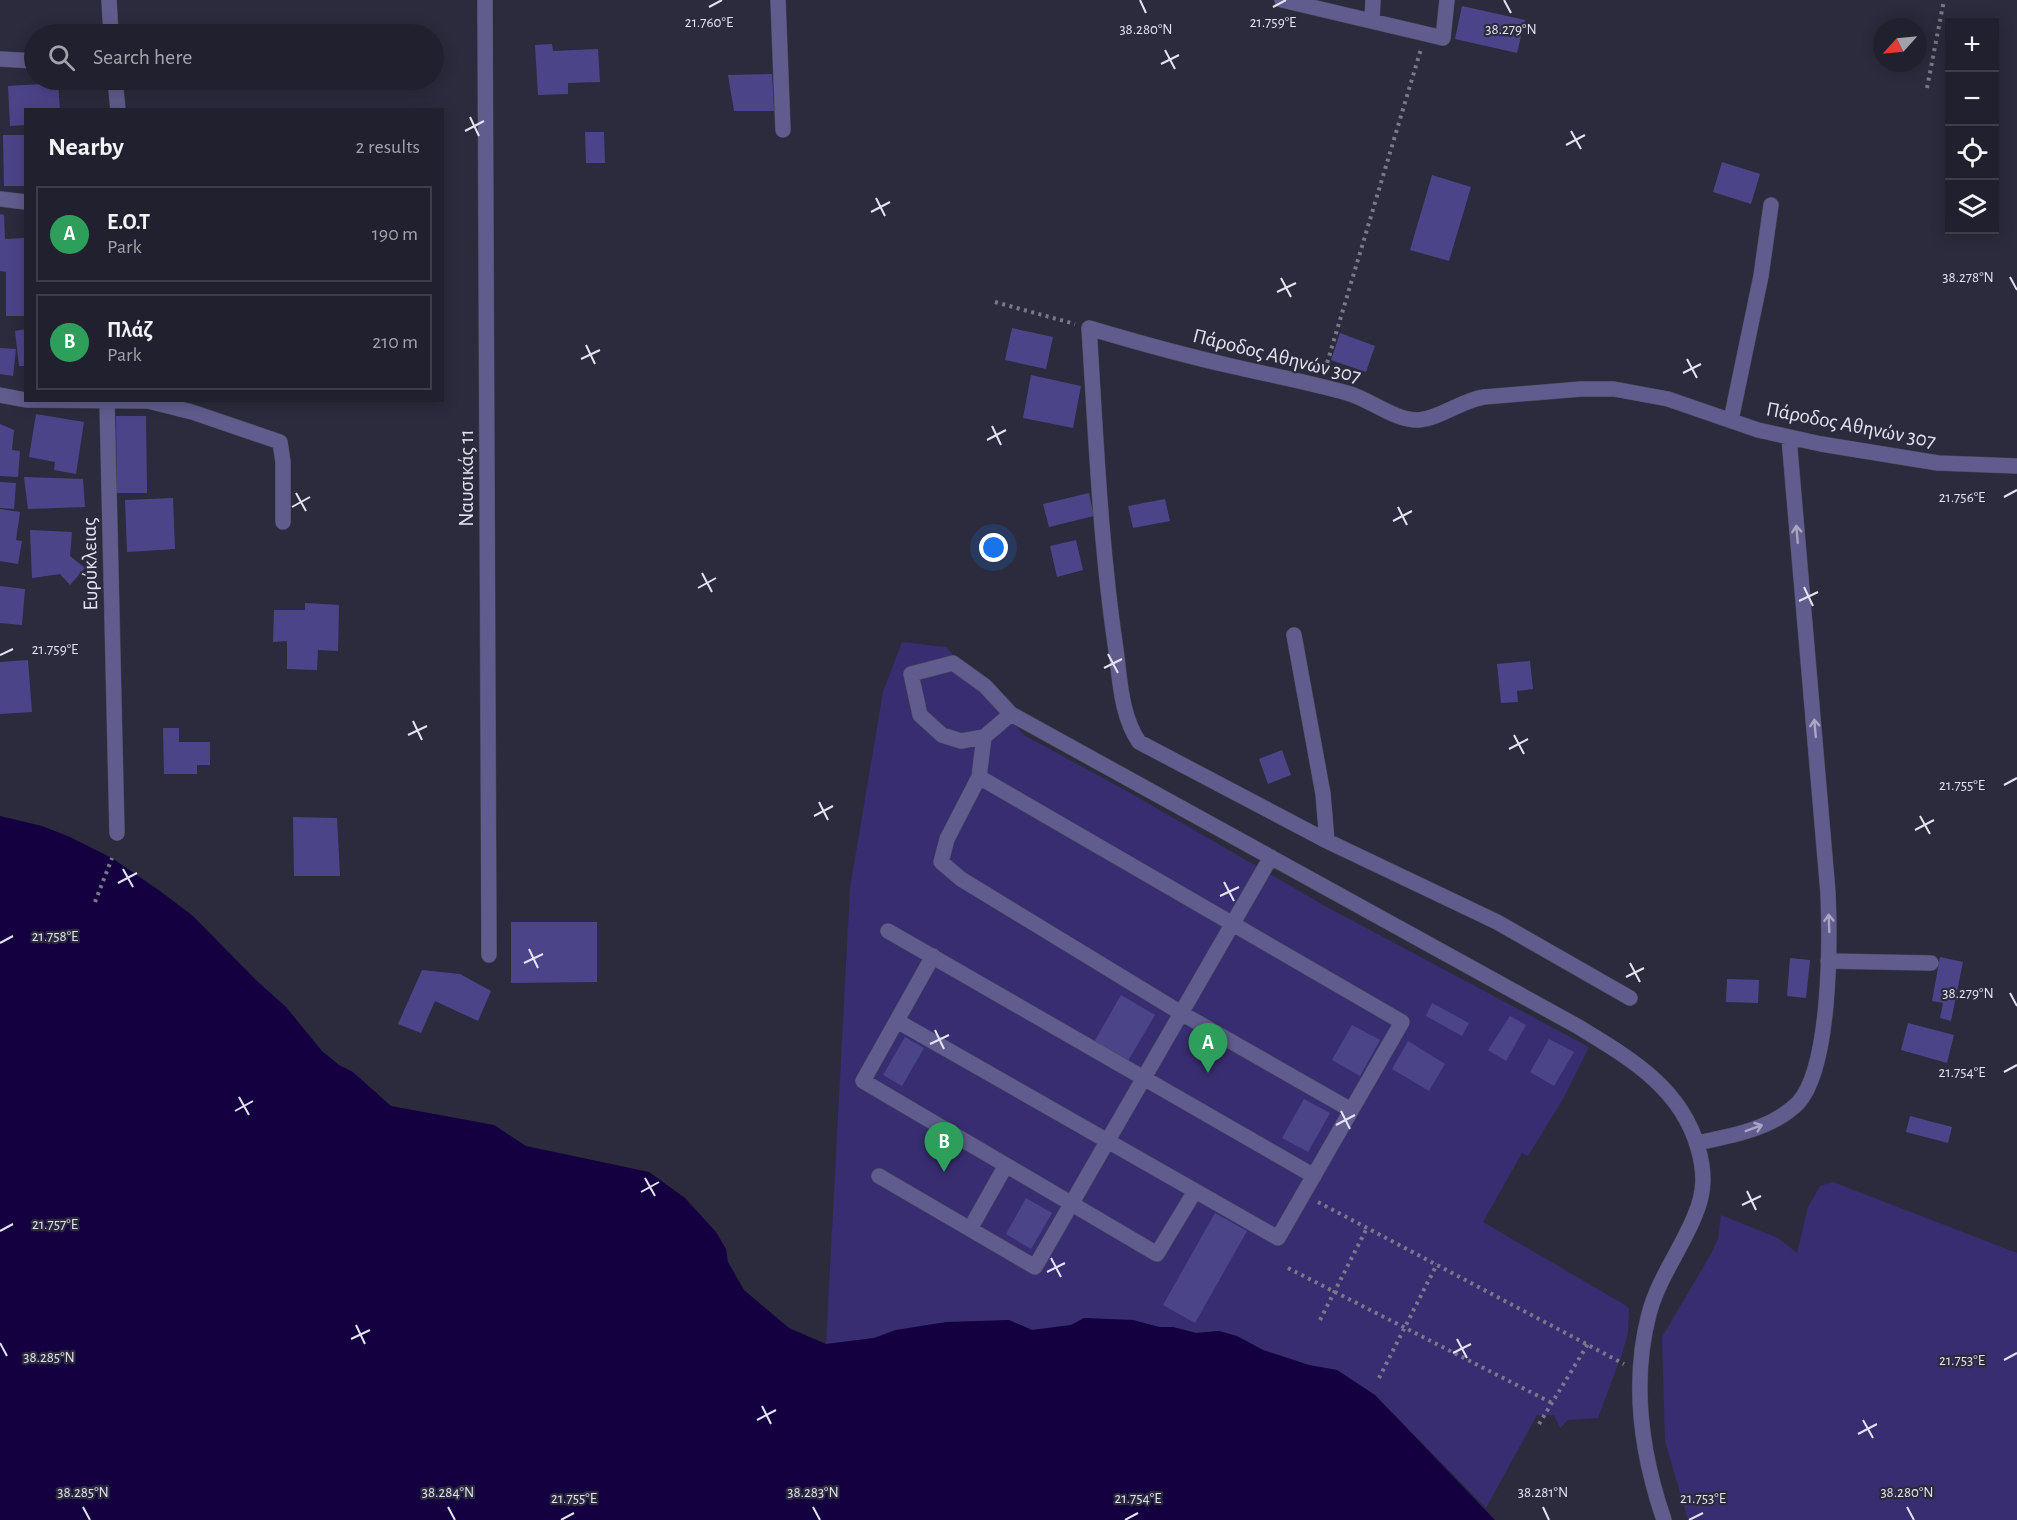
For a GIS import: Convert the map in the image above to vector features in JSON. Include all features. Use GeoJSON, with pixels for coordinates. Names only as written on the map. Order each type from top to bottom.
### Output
{"type":"FeatureCollection","features":[{"type":"Feature","properties":{"kind":"street"},"geometry":{"type":"LineString","coordinates":[[109,0],[110,24]]}},
{"type":"Feature","properties":{"kind":"street","name":"Ναυσικάς 11"},"geometry":{"type":"LineString","coordinates":[[485,0],[489,955]]}},
{"type":"Feature","properties":{"kind":"street"},"geometry":{"type":"LineString","coordinates":[[778,0],[783,130]]}},
{"type":"Feature","properties":{"kind":"street"},"geometry":{"type":"LineString","coordinates":[[1282,0],[1443,38],[1447,0]]}},
{"type":"Feature","properties":{"kind":"street"},"geometry":{"type":"LineString","coordinates":[[1372,21],[1373,0]]}},
{"type":"Feature","properties":{"kind":"street"},"geometry":{"type":"LineString","coordinates":[[0,59],[24,60]]}},
{"type":"Feature","properties":{"kind":"street"},"geometry":{"type":"LineString","coordinates":[[116,90],[118,108]]}},
{"type":"Feature","properties":{"kind":"street"},"geometry":{"type":"LineString","coordinates":[[0,200],[24,201]]}},
{"type":"Feature","properties":{"kind":"street"},"geometry":{"type":"LineString","coordinates":[[1731,420],[1753,318],[1771,205]]}},
{"type":"Feature","properties":{"kind":"street"},"geometry":{"type":"LineString","coordinates":[[1089,328],[1104,558],[1122,692],[1133,733],[1150,749],[1327,841],[1497,922],[1630,998]]}},
{"type":"Feature","properties":{"kind":"street","name":"Πάροδος Αθηνών 307"},"geometry":{"type":"LineString","coordinates":[[1089,328],[1233,367],[1321,385],[1361,397],[1394,413],[1419,420],[1479,398],[1594,388],[1668,399],[1789,438],[1914,460],[2017,466]]}},
{"type":"Feature","properties":{"kind":"street"},"geometry":{"type":"LineString","coordinates":[[0,395],[24,400]]}},
{"type":"Feature","properties":{"kind":"street","name":"Ευρύκλειας"},"geometry":{"type":"LineString","coordinates":[[107,402],[117,833]]}},
{"type":"Feature","properties":{"kind":"street"},"geometry":{"type":"LineString","coordinates":[[152,402],[192,412],[280,442],[283,462],[283,522]]}},
{"type":"Feature","properties":{"kind":"street"},"geometry":{"type":"LineString","coordinates":[[1697,1143],[1768,1123],[1785,1113],[1802,1098],[1810,1083],[1819,1051],[1828,961],[1828,893],[1789,438]]}},
{"type":"Feature","properties":{"kind":"street"},"geometry":{"type":"LineString","coordinates":[[1294,635],[1323,794],[1327,841]]}},
{"type":"Feature","properties":{"kind":"street"},"geometry":{"type":"LineString","coordinates":[[1011,714],[984,737],[961,741],[942,735],[920,715],[911,674],[953,663],[985,686],[1011,714],[1577,1026],[1640,1066],[1659,1082],[1682,1108],[1697,1143],[1704,1171],[1702,1196],[1686,1236],[1653,1300],[1645,1330],[1640,1375],[1639,1410],[1643,1440],[1664,1520]]}},
{"type":"Feature","properties":{"kind":"street"},"geometry":{"type":"LineString","coordinates":[[984,737],[979,777],[947,839],[941,862],[961,879],[1181,1013],[1351,1110]]}},
{"type":"Feature","properties":{"kind":"street"},"geometry":{"type":"LineString","coordinates":[[897,1021],[1278,1238],[1402,1022],[979,777]]}},
{"type":"Feature","properties":{"kind":"street"},"geometry":{"type":"LineString","coordinates":[[879,1176],[1035,1267],[1271,857]]}},
{"type":"Feature","properties":{"kind":"street"},"geometry":{"type":"LineString","coordinates":[[888,931],[1314,1176]]}},
{"type":"Feature","properties":{"kind":"street"},"geometry":{"type":"LineString","coordinates":[[933,957],[863,1081],[1157,1254],[1195,1191]]}},
{"type":"Feature","properties":{"kind":"street"},"geometry":{"type":"LineString","coordinates":[[1828,961],[1931,963]]}},
{"type":"Feature","properties":{"kind":"street"},"geometry":{"type":"LineString","coordinates":[[970,1229],[1006,1165]]}},
{"type":"Feature","properties":{"kind":"path"},"geometry":{"type":"LineString","coordinates":[[1927,88],[1944,0]]}},
{"type":"Feature","properties":{"kind":"path"},"geometry":{"type":"LineString","coordinates":[[1321,385],[1425,34]]}},
{"type":"Feature","properties":{"kind":"path"},"geometry":{"type":"LineString","coordinates":[[995,302],[1089,328]]}},
{"type":"Feature","properties":{"kind":"path"},"geometry":{"type":"LineString","coordinates":[[95,902],[112,858]]}},
{"type":"Feature","properties":{"kind":"path"},"geometry":{"type":"LineString","coordinates":[[1304,1194],[1588,1344],[1640,1375]]}},
{"type":"Feature","properties":{"kind":"path"},"geometry":{"type":"LineString","coordinates":[[1320,1320],[1367,1228]]}},
{"type":"Feature","properties":{"kind":"path"},"geometry":{"type":"LineString","coordinates":[[1379,1378],[1437,1264]]}},
{"type":"Feature","properties":{"kind":"path"},"geometry":{"type":"LineString","coordinates":[[1288,1268],[1552,1403]]}},
{"type":"Feature","properties":{"kind":"path"},"geometry":{"type":"LineString","coordinates":[[1539,1424],[1588,1344]]}},
{"type":"Feature","properties":{"kind":"shaded area"},"geometry":{"type":"Polygon","coordinates":[[[902,642],[946,647],[1024,735],[1132,794],[1325,906],[1589,1047],[1563,1099],[1528,1156],[1522,1153],[1483,1222],[1625,1305],[1629,1309],[1628,1332],[1598,1418],[1568,1420],[1560,1428],[1554,1415],[1537,1415],[1486,1508],[1375,1395],[1337,1370],[1309,1365],[1263,1350],[1237,1336],[1219,1331],[1196,1333],[1133,1320],[1084,1318],[1071,1325],[1032,1330],[1009,1320],[896,1330],[874,1338],[826,1344],[850,888],[883,692],[902,642]]]}},
{"type":"Feature","properties":{"kind":"shaded area"},"geometry":{"type":"Polygon","coordinates":[[[0,816],[42,826],[70,837],[112,858],[160,891],[193,916],[286,1007],[322,1051],[339,1065],[353,1072],[391,1106],[494,1125],[526,1146],[649,1172],[685,1198],[716,1232],[726,1249],[728,1262],[744,1290],[789,1328],[826,1344],[874,1338],[896,1330],[946,1322],[1009,1320],[1032,1330],[1071,1325],[1084,1318],[1133,1320],[1196,1333],[1219,1331],[1237,1336],[1263,1350],[1309,1365],[1337,1370],[1375,1395],[1495,1520],[0,1520],[0,816]]]}},
{"type":"Feature","properties":{"kind":"shaded area"},"geometry":{"type":"Polygon","coordinates":[[[1833,1182],[2017,1253],[2017,1520],[1688,1520],[1665,1441],[1662,1337],[1711,1254],[1718,1239],[1721,1215],[1778,1238],[1797,1253],[1808,1207],[1820,1186],[1833,1182]]]}},
{"type":"Feature","properties":{"kind":"building"},"geometry":{"type":"Polygon","coordinates":[[[1462,6],[1525,20],[1517,53],[1455,39],[1462,6]]]}},
{"type":"Feature","properties":{"kind":"building"},"geometry":{"type":"Polygon","coordinates":[[[552,44],[553,51],[598,49],[600,82],[568,83],[568,94],[538,95],[535,45],[552,44]]]}},
{"type":"Feature","properties":{"kind":"building"},"geometry":{"type":"Polygon","coordinates":[[[772,74],[774,111],[734,111],[728,75],[772,74]]]}},
{"type":"Feature","properties":{"kind":"building"},"geometry":{"type":"Polygon","coordinates":[[[24,85],[24,90],[59,90],[60,108],[24,108],[24,125],[10,126],[8,86],[24,85]]]}},
{"type":"Feature","properties":{"kind":"building"},"geometry":{"type":"Polygon","coordinates":[[[585,132],[604,132],[605,163],[586,163],[585,132]]]}},
{"type":"Feature","properties":{"kind":"building"},"geometry":{"type":"Polygon","coordinates":[[[3,135],[24,135],[24,186],[4,186],[3,135]]]}},
{"type":"Feature","properties":{"kind":"building"},"geometry":{"type":"Polygon","coordinates":[[[1722,162],[1760,174],[1751,204],[1713,192],[1722,162]]]}},
{"type":"Feature","properties":{"kind":"building"},"geometry":{"type":"Polygon","coordinates":[[[1432,175],[1471,187],[1449,261],[1410,250],[1432,175]]]}},
{"type":"Feature","properties":{"kind":"building"},"geometry":{"type":"Polygon","coordinates":[[[0,214],[4,215],[5,239],[24,238],[24,316],[6,316],[6,272],[0,271],[0,214]]]}},
{"type":"Feature","properties":{"kind":"building"},"geometry":{"type":"Polygon","coordinates":[[[1012,328],[1053,337],[1046,369],[1005,360],[1012,328]]]}},
{"type":"Feature","properties":{"kind":"building"},"geometry":{"type":"Polygon","coordinates":[[[24,329],[24,366],[19,366],[15,331],[24,329]]]}},
{"type":"Feature","properties":{"kind":"building"},"geometry":{"type":"Polygon","coordinates":[[[1340,333],[1375,346],[1366,372],[1331,360],[1340,333]]]}},
{"type":"Feature","properties":{"kind":"building"},"geometry":{"type":"Polygon","coordinates":[[[0,348],[16,349],[13,376],[0,374],[0,348]]]}},
{"type":"Feature","properties":{"kind":"building"},"geometry":{"type":"Polygon","coordinates":[[[1031,375],[1081,386],[1073,428],[1023,418],[1031,375]]]}},
{"type":"Feature","properties":{"kind":"building"},"geometry":{"type":"Polygon","coordinates":[[[36,414],[84,422],[76,474],[54,470],[55,462],[29,457],[36,414]]]}},
{"type":"Feature","properties":{"kind":"building"},"geometry":{"type":"Polygon","coordinates":[[[116,416],[146,416],[147,493],[117,493],[116,416]]]}},
{"type":"Feature","properties":{"kind":"building"},"geometry":{"type":"Polygon","coordinates":[[[0,424],[14,430],[12,450],[20,451],[18,477],[0,476],[0,424]]]}},
{"type":"Feature","properties":{"kind":"building"},"geometry":{"type":"Polygon","coordinates":[[[24,477],[83,479],[85,507],[28,509],[24,477]]]}},
{"type":"Feature","properties":{"kind":"building"},"geometry":{"type":"Polygon","coordinates":[[[0,482],[16,483],[14,509],[0,508],[0,482]]]}},
{"type":"Feature","properties":{"kind":"building"},"geometry":{"type":"Polygon","coordinates":[[[1089,493],[1094,516],[1049,527],[1043,504],[1089,493]]]}},
{"type":"Feature","properties":{"kind":"building"},"geometry":{"type":"Polygon","coordinates":[[[173,498],[175,549],[127,552],[125,500],[173,498]]]}},
{"type":"Feature","properties":{"kind":"building"},"geometry":{"type":"Polygon","coordinates":[[[1165,499],[1170,521],[1133,528],[1128,506],[1165,499]]]}},
{"type":"Feature","properties":{"kind":"building"},"geometry":{"type":"Polygon","coordinates":[[[0,509],[20,512],[16,540],[22,541],[18,564],[0,561],[0,509]]]}},
{"type":"Feature","properties":{"kind":"building"},"geometry":{"type":"Polygon","coordinates":[[[30,530],[72,532],[70,556],[85,568],[70,585],[60,574],[32,578],[30,530]]]}},
{"type":"Feature","properties":{"kind":"building"},"geometry":{"type":"Polygon","coordinates":[[[1076,540],[1083,570],[1057,577],[1050,546],[1076,540]]]}},
{"type":"Feature","properties":{"kind":"building"},"geometry":{"type":"Polygon","coordinates":[[[0,586],[25,589],[22,625],[0,623],[0,586]]]}},
{"type":"Feature","properties":{"kind":"building"},"geometry":{"type":"Polygon","coordinates":[[[305,603],[339,605],[338,651],[318,650],[317,670],[287,669],[287,641],[273,642],[274,610],[305,610],[305,603]]]}},
{"type":"Feature","properties":{"kind":"building"},"geometry":{"type":"Polygon","coordinates":[[[28,660],[32,712],[0,714],[0,662],[28,660]]]}},
{"type":"Feature","properties":{"kind":"building"},"geometry":{"type":"Polygon","coordinates":[[[1530,661],[1533,689],[1517,691],[1518,702],[1501,703],[1497,664],[1530,661]]]}},
{"type":"Feature","properties":{"kind":"building"},"geometry":{"type":"Polygon","coordinates":[[[163,728],[179,728],[179,742],[210,742],[210,765],[197,765],[197,774],[164,774],[163,728]]]}},
{"type":"Feature","properties":{"kind":"building"},"geometry":{"type":"Polygon","coordinates":[[[1282,750],[1291,775],[1268,784],[1259,759],[1282,750]]]}},
{"type":"Feature","properties":{"kind":"building"},"geometry":{"type":"Polygon","coordinates":[[[293,817],[337,818],[340,876],[294,876],[293,817]]]}},
{"type":"Feature","properties":{"kind":"building"},"geometry":{"type":"Polygon","coordinates":[[[511,922],[597,922],[597,982],[511,983],[511,922]]]}},
{"type":"Feature","properties":{"kind":"building"},"geometry":{"type":"Polygon","coordinates":[[[1940,957],[1963,962],[1951,1021],[1940,1018],[1943,1003],[1932,1001],[1940,957]]]}},
{"type":"Feature","properties":{"kind":"building"},"geometry":{"type":"Polygon","coordinates":[[[1790,958],[1810,960],[1806,998],[1787,996],[1790,958]]]}},
{"type":"Feature","properties":{"kind":"building"},"geometry":{"type":"Polygon","coordinates":[[[422,970],[460,974],[491,991],[478,1021],[435,1001],[421,1033],[398,1024],[422,970]]]}},
{"type":"Feature","properties":{"kind":"building"},"geometry":{"type":"Polygon","coordinates":[[[1727,979],[1759,980],[1758,1003],[1726,1002],[1727,979]]]}},
{"type":"Feature","properties":{"kind":"building"},"geometry":{"type":"Polygon","coordinates":[[[1121,995],[1155,1015],[1128,1061],[1094,1042],[1121,995]]]}},
{"type":"Feature","properties":{"kind":"building"},"geometry":{"type":"Polygon","coordinates":[[[1432,1003],[1469,1023],[1462,1036],[1426,1016],[1432,1003]]]}},
{"type":"Feature","properties":{"kind":"building"},"geometry":{"type":"Polygon","coordinates":[[[1510,1016],[1526,1025],[1506,1061],[1488,1050],[1510,1016]]]}},
{"type":"Feature","properties":{"kind":"building"},"geometry":{"type":"Polygon","coordinates":[[[1908,1023],[1954,1035],[1947,1063],[1901,1050],[1908,1023]]]}},
{"type":"Feature","properties":{"kind":"building"},"geometry":{"type":"Polygon","coordinates":[[[1352,1025],[1380,1040],[1360,1076],[1332,1060],[1352,1025]]]}},
{"type":"Feature","properties":{"kind":"building"},"geometry":{"type":"Polygon","coordinates":[[[905,1037],[924,1048],[902,1086],[883,1075],[905,1037]]]}},
{"type":"Feature","properties":{"kind":"building"},"geometry":{"type":"Polygon","coordinates":[[[1549,1039],[1574,1052],[1554,1086],[1530,1072],[1549,1039]]]}},
{"type":"Feature","properties":{"kind":"building"},"geometry":{"type":"Polygon","coordinates":[[[1408,1041],[1445,1064],[1429,1091],[1392,1069],[1408,1041]]]}},
{"type":"Feature","properties":{"kind":"building"},"geometry":{"type":"Polygon","coordinates":[[[1304,1099],[1330,1113],[1308,1152],[1282,1138],[1304,1099]]]}},
{"type":"Feature","properties":{"kind":"building"},"geometry":{"type":"Polygon","coordinates":[[[1910,1116],[1952,1127],[1948,1143],[1906,1132],[1910,1116]]]}},
{"type":"Feature","properties":{"kind":"building"},"geometry":{"type":"Polygon","coordinates":[[[1026,1198],[1052,1213],[1031,1249],[1006,1234],[1026,1198]]]}},
{"type":"Feature","properties":{"kind":"building"},"geometry":{"type":"Polygon","coordinates":[[[1215,1213],[1247,1231],[1195,1323],[1163,1305],[1215,1213]]]}},
{"type":"Feature","properties":{"kind":"place","name":"E.O.T"},"geometry":{"type":"Point","coordinates":[1208,1073]}},
{"type":"Feature","properties":{"kind":"place","name":"Πλάζ"},"geometry":{"type":"Point","coordinates":[944,1172]}}]}
